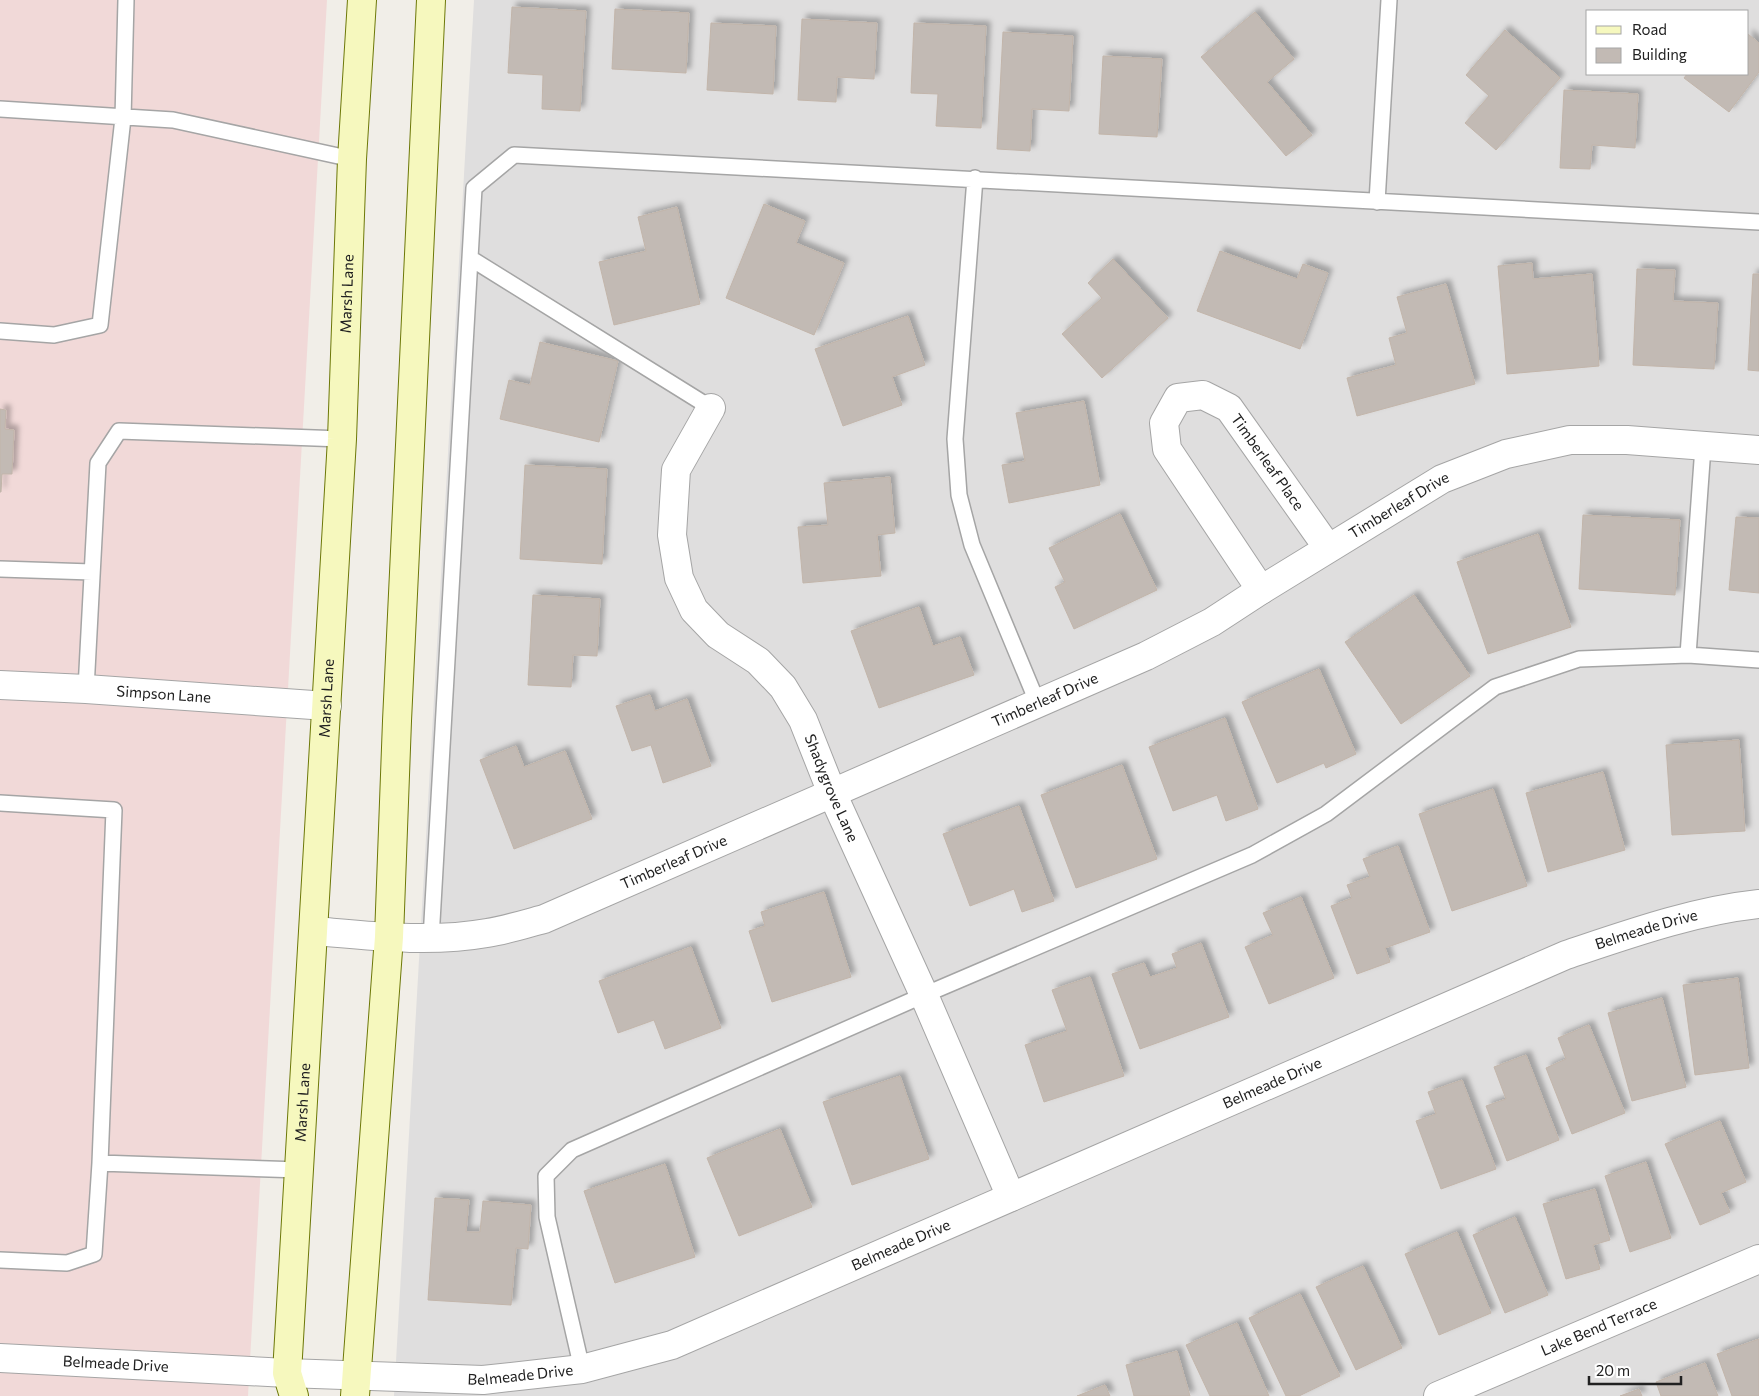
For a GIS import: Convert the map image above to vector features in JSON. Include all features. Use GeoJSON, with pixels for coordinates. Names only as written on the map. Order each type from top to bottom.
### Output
{"type":"FeatureCollection","features":[{"type":"Feature","properties":{"kind":"main road","name":"Marsh Lane"},"geometry":{"type":"LineString","coordinates":[[291,1384],[300,1170],[342,439],[352,159],[362,0]]}},
{"type":"Feature","properties":{"kind":"main road"},"geometry":{"type":"LineString","coordinates":[[355,1386],[389,938],[397,721],[431,0]]}},
{"type":"Feature","properties":{"kind":"street","name":"Timberleaf Place"},"geometry":{"type":"LineString","coordinates":[[1261,590],[1167,450],[1164,423],[1178,398],[1203,395],[1230,408],[1328,548]]}},
{"type":"Feature","properties":{"kind":"street","name":"Shadygrove Lane"},"geometry":{"type":"LineString","coordinates":[[711,408],[676,470],[672,535],[679,578],[694,610],[718,635],[758,661],[783,687],[803,720],[832,793],[924,995],[1011,1197]]}},
{"type":"Feature","properties":{"kind":"street","name":"Timberleaf Drive"},"geometry":{"type":"LineString","coordinates":[[314,932],[389,938],[431,939],[488,933],[544,920],[1146,656],[1212,622],[1328,548],[1442,479],[1506,454],[1570,440],[1627,440],[1759,450]]}},
{"type":"Feature","properties":{"kind":"street","name":"Simpson Lane"},"geometry":{"type":"LineString","coordinates":[[0,686],[86,689],[327,706]]}},
{"type":"Feature","properties":{"kind":"street","name":"Belmeade Drive"},"geometry":{"type":"LineString","coordinates":[[0,1358],[291,1384],[355,1386],[483,1380],[582,1369],[672,1344],[1566,955],[1653,926],[1733,907],[1759,904]]}},
{"type":"Feature","properties":{"kind":"street","name":"Lake Bend Terrace"},"geometry":{"type":"LineString","coordinates":[[1438,1396],[1759,1259]]}},
{"type":"Feature","properties":{"kind":"lane"},"geometry":{"type":"LineString","coordinates":[[0,331],[54,335],[100,325],[123,118],[126,0]]}},
{"type":"Feature","properties":{"kind":"lane"},"geometry":{"type":"LineString","coordinates":[[1377,202],[1389,0]]}},
{"type":"Feature","properties":{"kind":"lane"},"geometry":{"type":"LineString","coordinates":[[0,109],[173,120],[352,159]]}},
{"type":"Feature","properties":{"kind":"lane"},"geometry":{"type":"LineString","coordinates":[[431,939],[474,188],[514,155],[975,178],[1759,222]]}},
{"type":"Feature","properties":{"kind":"lane"},"geometry":{"type":"LineString","coordinates":[[975,178],[954,439],[958,495],[972,545],[1038,704]]}},
{"type":"Feature","properties":{"kind":"lane"},"geometry":{"type":"LineString","coordinates":[[470,258],[711,408]]}},
{"type":"Feature","properties":{"kind":"lane"},"geometry":{"type":"LineString","coordinates":[[86,689],[98,464],[119,431],[342,439]]}},
{"type":"Feature","properties":{"kind":"lane"},"geometry":{"type":"LineString","coordinates":[[1688,655],[1703,447]]}},
{"type":"Feature","properties":{"kind":"lane"},"geometry":{"type":"LineString","coordinates":[[0,569],[92,572]]}},
{"type":"Feature","properties":{"kind":"lane"},"geometry":{"type":"LineString","coordinates":[[582,1369],[546,1217],[546,1176],[572,1150],[924,995],[1252,855],[1326,814],[1496,687],[1579,659],[1688,655],[1759,660]]}},
{"type":"Feature","properties":{"kind":"lane"},"geometry":{"type":"LineString","coordinates":[[0,803],[114,810],[100,1163],[94,1254],[67,1263],[0,1260]]}},
{"type":"Feature","properties":{"kind":"lane"},"geometry":{"type":"LineString","coordinates":[[100,1163],[300,1170]]}},
{"type":"Feature","properties":{"kind":"shaded area"},"geometry":{"type":"Polygon","coordinates":[[[0,0],[327,0],[248,1396],[0,1396],[0,0]]]}},
{"type":"Feature","properties":{"kind":"shaded area"},"geometry":{"type":"Polygon","coordinates":[[[474,0],[1759,0],[1759,1396],[394,1396],[474,0]]]}},
{"type":"Feature","properties":{"kind":"building"},"geometry":{"type":"Polygon","coordinates":[[[512,7],[586,11],[580,111],[542,109],[543,75],[508,73],[512,7]]]}},
{"type":"Feature","properties":{"kind":"building"},"geometry":{"type":"Polygon","coordinates":[[[615,9],[689,13],[686,73],[612,69],[615,9]]]}},
{"type":"Feature","properties":{"kind":"building"},"geometry":{"type":"Polygon","coordinates":[[[1255,12],[1294,59],[1267,82],[1312,135],[1286,156],[1201,57],[1255,12]]]}},
{"type":"Feature","properties":{"kind":"building"},"geometry":{"type":"Polygon","coordinates":[[[802,19],[877,23],[874,79],[837,77],[836,102],[798,100],[802,19]]]}},
{"type":"Feature","properties":{"kind":"building"},"geometry":{"type":"Polygon","coordinates":[[[711,23],[776,26],[773,94],[707,90],[711,23]]]}},
{"type":"Feature","properties":{"kind":"building"},"geometry":{"type":"Polygon","coordinates":[[[914,23],[986,26],[981,128],[936,126],[938,94],[911,93],[914,23]]]}},
{"type":"Feature","properties":{"kind":"building"},"geometry":{"type":"Polygon","coordinates":[[[1505,30],[1560,78],[1496,150],[1465,123],[1489,96],[1466,75],[1505,30]]]}},
{"type":"Feature","properties":{"kind":"building"},"geometry":{"type":"Polygon","coordinates":[[[1003,32],[1073,36],[1069,111],[1032,109],[1030,151],[997,149],[1003,32]]]}},
{"type":"Feature","properties":{"kind":"building"},"geometry":{"type":"Polygon","coordinates":[[[1749,35],[1759,43],[1759,72],[1729,112],[1684,78],[1686,75],[1749,75],[1749,35]]]}},
{"type":"Feature","properties":{"kind":"building"},"geometry":{"type":"Polygon","coordinates":[[[1103,56],[1162,59],[1157,137],[1099,134],[1103,56]]]}},
{"type":"Feature","properties":{"kind":"building"},"geometry":{"type":"Polygon","coordinates":[[[1564,90],[1638,94],[1635,148],[1592,145],[1590,169],[1560,168],[1564,90]]]}},
{"type":"Feature","properties":{"kind":"building"},"geometry":{"type":"Polygon","coordinates":[[[764,204],[805,221],[796,243],[844,263],[814,335],[726,298],[764,204]]]}},
{"type":"Feature","properties":{"kind":"building"},"geometry":{"type":"Polygon","coordinates":[[[677,207],[700,304],[614,325],[599,262],[646,251],[638,217],[677,207]]]}},
{"type":"Feature","properties":{"kind":"building"},"geometry":{"type":"Polygon","coordinates":[[[1220,251],[1297,279],[1303,264],[1328,273],[1300,349],[1197,311],[1220,251]]]}},
{"type":"Feature","properties":{"kind":"building"},"geometry":{"type":"Polygon","coordinates":[[[1113,259],[1168,318],[1102,378],[1062,334],[1102,298],[1088,283],[1113,259]]]}},
{"type":"Feature","properties":{"kind":"building"},"geometry":{"type":"Polygon","coordinates":[[[1532,263],[1533,279],[1592,274],[1599,366],[1507,374],[1498,266],[1532,263]]]}},
{"type":"Feature","properties":{"kind":"building"},"geometry":{"type":"Polygon","coordinates":[[[1637,269],[1675,270],[1673,301],[1718,303],[1714,369],[1633,365],[1637,269]]]}},
{"type":"Feature","properties":{"kind":"building"},"geometry":{"type":"Polygon","coordinates":[[[1753,274],[1759,274],[1759,371],[1748,370],[1753,274]]]}},
{"type":"Feature","properties":{"kind":"building"},"geometry":{"type":"Polygon","coordinates":[[[1446,284],[1475,384],[1357,416],[1347,378],[1396,365],[1389,338],[1407,333],[1397,297],[1446,284]]]}},
{"type":"Feature","properties":{"kind":"building"},"geometry":{"type":"Polygon","coordinates":[[[908,316],[925,365],[892,377],[902,405],[843,426],[815,349],[908,316]]]}},
{"type":"Feature","properties":{"kind":"building"},"geometry":{"type":"Polygon","coordinates":[[[540,342],[618,361],[599,442],[500,419],[509,380],[530,385],[540,342]]]}},
{"type":"Feature","properties":{"kind":"building"},"geometry":{"type":"Polygon","coordinates":[[[1084,401],[1100,485],[1009,503],[1002,465],[1025,461],[1016,413],[1084,401]]]}},
{"type":"Feature","properties":{"kind":"building"},"geometry":{"type":"Polygon","coordinates":[[[0,409],[6,410],[5,429],[14,430],[12,474],[2,474],[1,492],[0,492],[0,409]]]}},
{"type":"Feature","properties":{"kind":"building"},"geometry":{"type":"Polygon","coordinates":[[[525,465],[607,469],[602,564],[520,559],[525,465]]]}},
{"type":"Feature","properties":{"kind":"building"},"geometry":{"type":"Polygon","coordinates":[[[890,477],[895,533],[877,535],[881,576],[803,583],[798,527],[828,525],[824,483],[890,477]]]}},
{"type":"Feature","properties":{"kind":"building"},"geometry":{"type":"Polygon","coordinates":[[[1120,514],[1157,590],[1074,629],[1055,587],[1065,582],[1049,548],[1120,514]]]}},
{"type":"Feature","properties":{"kind":"building"},"geometry":{"type":"Polygon","coordinates":[[[1583,515],[1680,520],[1675,595],[1579,589],[1583,515]]]}},
{"type":"Feature","properties":{"kind":"building"},"geometry":{"type":"Polygon","coordinates":[[[1736,517],[1759,518],[1759,593],[1729,590],[1736,517]]]}},
{"type":"Feature","properties":{"kind":"building"},"geometry":{"type":"Polygon","coordinates":[[[1538,534],[1571,627],[1488,654],[1457,562],[1538,534]]]}},
{"type":"Feature","properties":{"kind":"building"},"geometry":{"type":"Polygon","coordinates":[[[533,595],[600,599],[597,656],[573,655],[571,687],[528,685],[533,595]]]}},
{"type":"Feature","properties":{"kind":"building"},"geometry":{"type":"Polygon","coordinates":[[[1414,595],[1470,676],[1401,724],[1345,642],[1414,595]]]}},
{"type":"Feature","properties":{"kind":"building"},"geometry":{"type":"Polygon","coordinates":[[[919,607],[933,646],[960,637],[974,675],[879,708],[851,631],[919,607]]]}},
{"type":"Feature","properties":{"kind":"building"},"geometry":{"type":"Polygon","coordinates":[[[1319,669],[1356,754],[1326,768],[1324,763],[1277,783],[1242,702],[1319,669]]]}},
{"type":"Feature","properties":{"kind":"building"},"geometry":{"type":"Polygon","coordinates":[[[650,695],[655,711],[687,699],[711,766],[663,783],[651,745],[632,751],[616,706],[650,695]]]}},
{"type":"Feature","properties":{"kind":"building"},"geometry":{"type":"Polygon","coordinates":[[[1225,718],[1258,809],[1226,821],[1217,795],[1173,811],[1149,747],[1225,718]]]}},
{"type":"Feature","properties":{"kind":"building"},"geometry":{"type":"Polygon","coordinates":[[[1739,740],[1745,831],[1672,835],[1666,745],[1739,740]]]}},
{"type":"Feature","properties":{"kind":"building"},"geometry":{"type":"Polygon","coordinates":[[[516,746],[524,767],[565,751],[592,819],[514,849],[480,760],[516,746]]]}},
{"type":"Feature","properties":{"kind":"building"},"geometry":{"type":"Polygon","coordinates":[[[1122,765],[1157,859],[1076,888],[1041,795],[1122,765]]]}},
{"type":"Feature","properties":{"kind":"building"},"geometry":{"type":"Polygon","coordinates":[[[1603,772],[1625,850],[1548,872],[1526,793],[1603,772]]]}},
{"type":"Feature","properties":{"kind":"building"},"geometry":{"type":"Polygon","coordinates":[[[1493,789],[1527,886],[1452,911],[1419,814],[1493,789]]]}},
{"type":"Feature","properties":{"kind":"building"},"geometry":{"type":"Polygon","coordinates":[[[1019,806],[1054,901],[1022,912],[1014,889],[970,906],[943,834],[1019,806]]]}},
{"type":"Feature","properties":{"kind":"building"},"geometry":{"type":"Polygon","coordinates":[[[1398,846],[1430,932],[1385,948],[1390,962],[1357,974],[1331,906],[1352,898],[1347,885],[1370,877],[1363,859],[1398,846]]]}},
{"type":"Feature","properties":{"kind":"building"},"geometry":{"type":"Polygon","coordinates":[[[824,892],[851,977],[772,1002],[749,931],[765,926],[761,912],[824,892]]]}},
{"type":"Feature","properties":{"kind":"building"},"geometry":{"type":"Polygon","coordinates":[[[1301,897],[1334,978],[1269,1004],[1245,947],[1273,935],[1263,913],[1301,897]]]}},
{"type":"Feature","properties":{"kind":"building"},"geometry":{"type":"Polygon","coordinates":[[[1201,943],[1229,1017],[1140,1049],[1112,974],[1144,963],[1150,977],[1177,968],[1172,954],[1201,943]]]}},
{"type":"Feature","properties":{"kind":"building"},"geometry":{"type":"Polygon","coordinates":[[[691,947],[721,1028],[665,1049],[654,1020],[618,1033],[599,981],[691,947]]]}},
{"type":"Feature","properties":{"kind":"building"},"geometry":{"type":"Polygon","coordinates":[[[1090,977],[1124,1076],[1044,1102],[1025,1045],[1067,1031],[1052,990],[1090,977]]]}},
{"type":"Feature","properties":{"kind":"building"},"geometry":{"type":"Polygon","coordinates":[[[1738,978],[1749,1068],[1695,1075],[1683,985],[1738,978]]]}},
{"type":"Feature","properties":{"kind":"building"},"geometry":{"type":"Polygon","coordinates":[[[1662,998],[1686,1087],[1632,1101],[1608,1013],[1662,998]]]}},
{"type":"Feature","properties":{"kind":"building"},"geometry":{"type":"Polygon","coordinates":[[[1589,1025],[1625,1113],[1572,1134],[1546,1068],[1566,1059],[1558,1038],[1589,1025]]]}},
{"type":"Feature","properties":{"kind":"building"},"geometry":{"type":"Polygon","coordinates":[[[1526,1055],[1559,1140],[1507,1161],[1486,1106],[1506,1099],[1494,1067],[1526,1055]]]}},
{"type":"Feature","properties":{"kind":"building"},"geometry":{"type":"Polygon","coordinates":[[[900,1076],[929,1159],[852,1185],[823,1102],[900,1076]]]}},
{"type":"Feature","properties":{"kind":"building"},"geometry":{"type":"Polygon","coordinates":[[[1462,1080],[1496,1169],[1441,1189],[1416,1121],[1436,1114],[1428,1092],[1462,1080]]]}},
{"type":"Feature","properties":{"kind":"building"},"geometry":{"type":"Polygon","coordinates":[[[1720,1121],[1746,1182],[1721,1193],[1730,1212],[1700,1225],[1665,1144],[1720,1121]]]}},
{"type":"Feature","properties":{"kind":"building"},"geometry":{"type":"Polygon","coordinates":[[[780,1129],[812,1207],[739,1236],[707,1158],[780,1129]]]}},
{"type":"Feature","properties":{"kind":"building"},"geometry":{"type":"Polygon","coordinates":[[[1646,1162],[1671,1238],[1630,1252],[1605,1176],[1646,1162]]]}},
{"type":"Feature","properties":{"kind":"building"},"geometry":{"type":"Polygon","coordinates":[[[665,1164],[695,1257],[615,1283],[584,1191],[665,1164]]]}},
{"type":"Feature","properties":{"kind":"building"},"geometry":{"type":"Polygon","coordinates":[[[1595,1189],[1610,1240],[1593,1245],[1600,1269],[1566,1279],[1543,1204],[1595,1189]]]}},
{"type":"Feature","properties":{"kind":"building"},"geometry":{"type":"Polygon","coordinates":[[[435,1198],[469,1200],[466,1232],[480,1232],[483,1201],[531,1205],[528,1249],[516,1248],[511,1305],[428,1300],[435,1198]]]}},
{"type":"Feature","properties":{"kind":"building"},"geometry":{"type":"Polygon","coordinates":[[[1515,1217],[1548,1295],[1505,1313],[1473,1235],[1515,1217]]]}},
{"type":"Feature","properties":{"kind":"building"},"geometry":{"type":"Polygon","coordinates":[[[1457,1232],[1491,1313],[1439,1335],[1405,1254],[1457,1232]]]}},
{"type":"Feature","properties":{"kind":"building"},"geometry":{"type":"Polygon","coordinates":[[[1363,1266],[1402,1348],[1356,1370],[1316,1287],[1363,1266]]]}},
{"type":"Feature","properties":{"kind":"building"},"geometry":{"type":"Polygon","coordinates":[[[1300,1294],[1340,1376],[1299,1396],[1286,1396],[1249,1318],[1300,1294]]]}},
{"type":"Feature","properties":{"kind":"building"},"geometry":{"type":"Polygon","coordinates":[[[1237,1323],[1269,1396],[1210,1396],[1186,1345],[1237,1323]]]}},
{"type":"Feature","properties":{"kind":"building"},"geometry":{"type":"Polygon","coordinates":[[[1759,1339],[1759,1396],[1732,1396],[1717,1354],[1759,1339]]]}},
{"type":"Feature","properties":{"kind":"building"},"geometry":{"type":"Polygon","coordinates":[[[1177,1351],[1190,1396],[1134,1396],[1126,1365],[1177,1351]]]}},
{"type":"Feature","properties":{"kind":"building"},"geometry":{"type":"Polygon","coordinates":[[[1705,1363],[1718,1396],[1661,1396],[1656,1382],[1705,1363]]]}},
{"type":"Feature","properties":{"kind":"building"},"geometry":{"type":"Polygon","coordinates":[[[1105,1385],[1110,1396],[1077,1396],[1105,1385]]]}},
{"type":"Feature","properties":{"kind":"building"},"geometry":{"type":"Polygon","coordinates":[[[1639,1389],[1642,1396],[1620,1396],[1639,1389]]]}}]}
